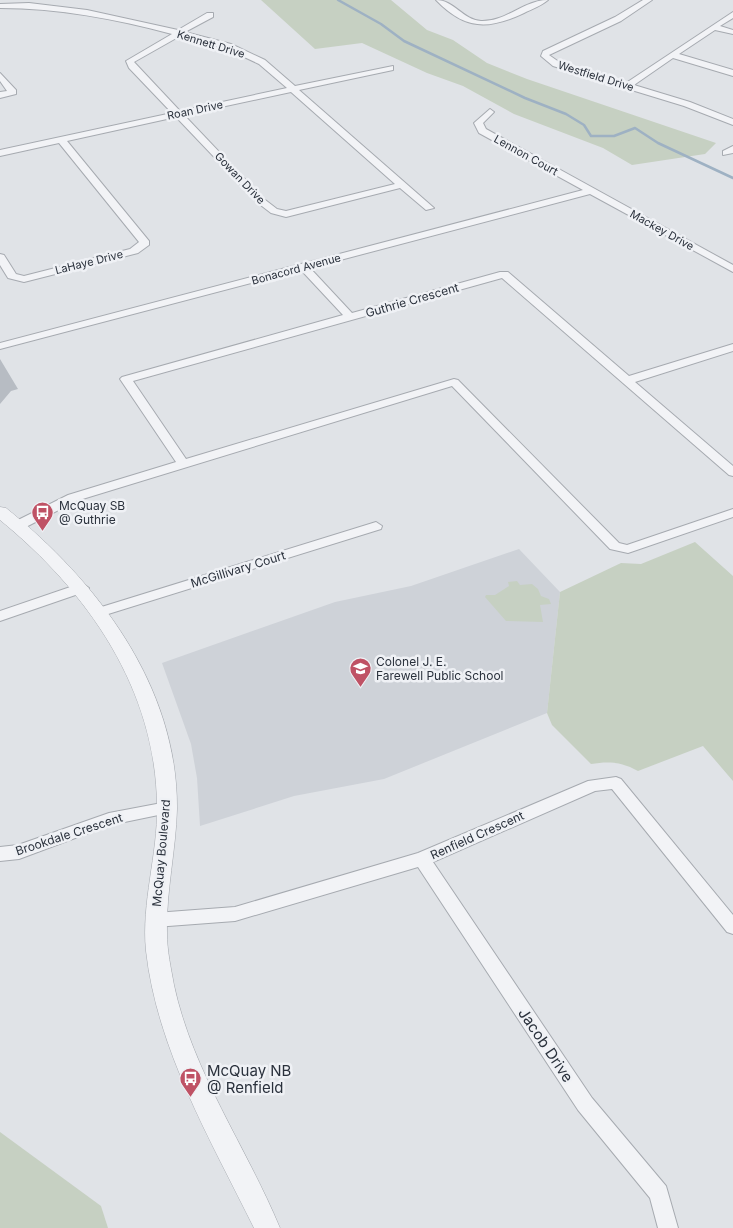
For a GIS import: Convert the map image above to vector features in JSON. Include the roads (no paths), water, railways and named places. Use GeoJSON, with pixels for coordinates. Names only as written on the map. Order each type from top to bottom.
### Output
{"type":"FeatureCollection","features":[{"type":"Feature","properties":{"kind":"street"},"geometry":{"type":"LineString","coordinates":[[440,0],[467,19],[484,23],[496,21],[544,0]]}},
{"type":"Feature","properties":{"kind":"street","name":"Westfield Drive"},"geometry":{"type":"LineString","coordinates":[[648,0],[618,19],[546,53],[545,56],[556,64],[687,104],[733,122]]}},
{"type":"Feature","properties":{"kind":"street","name":"Kennett Drive"},"geometry":{"type":"LineString","coordinates":[[0,6],[72,8],[177,33],[247,53],[262,62],[429,208]]}},
{"type":"Feature","properties":{"kind":"street"},"geometry":{"type":"LineString","coordinates":[[628,85],[733,14]]}},
{"type":"Feature","properties":{"kind":"street"},"geometry":{"type":"LineString","coordinates":[[177,33],[210,15]]}},
{"type":"Feature","properties":{"kind":"street"},"geometry":{"type":"LineString","coordinates":[[714,27],[733,32]]}},
{"type":"Feature","properties":{"kind":"street","name":"Gowan Drive"},"geometry":{"type":"LineString","coordinates":[[177,33],[130,61],[132,66],[261,201],[274,211],[286,214],[401,185]]}},
{"type":"Feature","properties":{"kind":"street"},"geometry":{"type":"LineString","coordinates":[[672,55],[733,73]]}},
{"type":"Feature","properties":{"kind":"street","name":"Roan Drive"},"geometry":{"type":"LineString","coordinates":[[0,153],[390,68]]}},
{"type":"Feature","properties":{"kind":"street"},"geometry":{"type":"LineString","coordinates":[[0,76],[13,92],[0,94]]}},
{"type":"Feature","properties":{"kind":"street","name":"Lennon Court"},"geometry":{"type":"LineString","coordinates":[[490,112],[478,123],[482,131],[592,191]]}},
{"type":"Feature","properties":{"kind":"street","name":"LaHaye Drive"},"geometry":{"type":"LineString","coordinates":[[0,257],[12,276],[24,279],[134,251],[145,243],[61,140]]}},
{"type":"Feature","properties":{"kind":"street"},"geometry":{"type":"LineString","coordinates":[[733,149],[726,153],[733,154]]}},
{"type":"Feature","properties":{"kind":"street","name":"Bonacord Avenue"},"geometry":{"type":"LineString","coordinates":[[0,346],[592,191]]}},
{"type":"Feature","properties":{"kind":"street","name":"Mackey Drive"},"geometry":{"type":"LineString","coordinates":[[592,191],[733,268]]}},
{"type":"Feature","properties":{"kind":"street"},"geometry":{"type":"LineString","coordinates":[[304,267],[350,316]]}},
{"type":"Feature","properties":{"kind":"street","name":"Guthrie Crescent"},"geometry":{"type":"LineString","coordinates":[[183,464],[126,379],[504,274],[629,380],[733,472]]}},
{"type":"Feature","properties":{"kind":"street"},"geometry":{"type":"LineString","coordinates":[[629,380],[733,347]]}},
{"type":"Feature","properties":{"kind":"street"},"geometry":{"type":"LineString","coordinates":[[18,525],[72,498],[454,382],[615,546],[628,549],[733,513]]}},
{"type":"Feature","properties":{"kind":"street","name":"McQuay Boulevard"},"geometry":{"type":"LineString","coordinates":[[0,512],[18,525],[61,564],[82,588],[100,612],[125,653],[144,696],[161,758],[167,808],[155,920],[157,951],[167,999],[178,1034],[220,1133],[267,1228]]}},
{"type":"Feature","properties":{"kind":"street","name":"McGillivary Court"},"geometry":{"type":"LineString","coordinates":[[100,612],[376,526]]}},
{"type":"Feature","properties":{"kind":"street"},"geometry":{"type":"LineString","coordinates":[[0,616],[82,588]]}},
{"type":"Feature","properties":{"kind":"street","name":"Renfield Crescent"},"geometry":{"type":"LineString","coordinates":[[155,920],[235,914],[422,859],[593,785],[616,783],[733,927]]}},
{"type":"Feature","properties":{"kind":"street","name":"Brookdale Crescent"},"geometry":{"type":"LineString","coordinates":[[0,854],[19,852],[109,819],[167,808]]}},
{"type":"Feature","properties":{"kind":"street","name":"Jacob Drive"},"geometry":{"type":"LineString","coordinates":[[422,859],[585,1104],[659,1193],[668,1228]]}},
{"type":"Feature","properties":{"kind":"waterway"},"geometry":{"type":"LineString","coordinates":[[338,0],[381,24],[404,41],[525,98],[566,114],[584,125],[591,136],[614,136],[635,128],[658,143],[733,178]]}},
{"type":"Feature","properties":{"kind":"place","name":"McQuay SB @ Guthrie"},"geometry":{"type":"Point","coordinates":[43,531]}},
{"type":"Feature","properties":{"kind":"place","name":"Colonel J. E. Farewell Public School"},"geometry":{"type":"Point","coordinates":[360,687]}},
{"type":"Feature","properties":{"kind":"place","name":"McQuay NB @ Renfield"},"geometry":{"type":"Point","coordinates":[191,1098]}}]}
